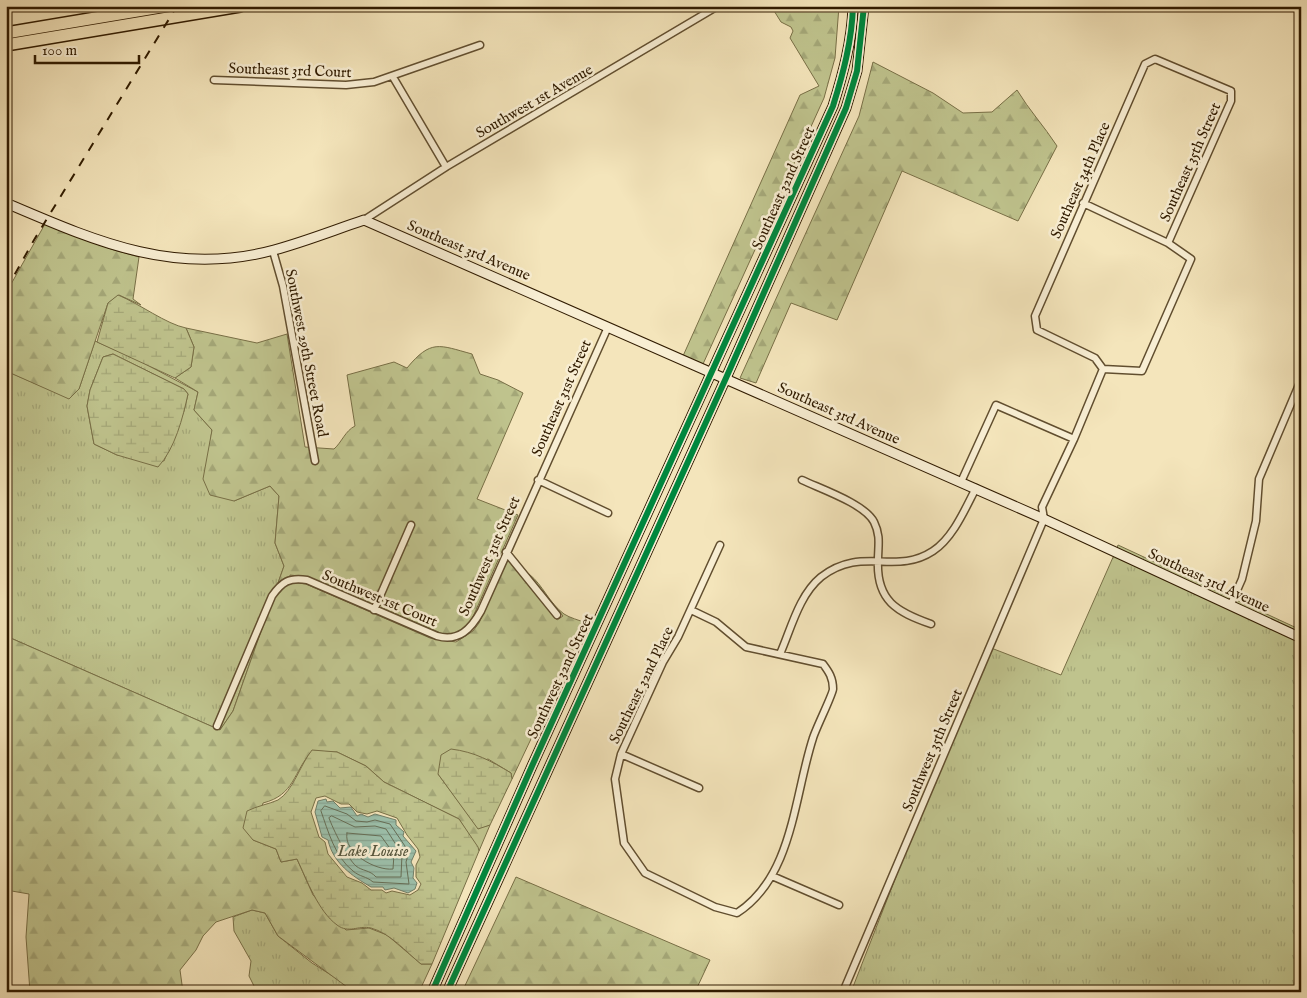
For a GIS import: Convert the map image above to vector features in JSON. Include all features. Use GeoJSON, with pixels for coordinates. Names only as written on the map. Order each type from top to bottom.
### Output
{"type":"FeatureCollection","features":[{"type":"Feature","properties":{"kind":"highway"},"geometry":{"type":"LineString","coordinates":[[6,33],[167,6]]}},
{"type":"Feature","properties":{"kind":"highway"},"geometry":{"type":"LineString","coordinates":[[6,45],[240,6]]}},
{"type":"Feature","properties":{"kind":"main road","name":"Southeast 32nd Street"},"geometry":{"type":"LineString","coordinates":[[713,373],[833,106],[843,74],[852,24],[853,6]]}},
{"type":"Feature","properties":{"kind":"main road","name":"Southeast 32nd Street"},"geometry":{"type":"LineString","coordinates":[[726,378],[846,108],[858,71],[864,6]]}},
{"type":"Feature","properties":{"kind":"main road"},"geometry":{"type":"LineString","coordinates":[[6,203],[112,246],[160,257],[219,259],[273,251],[364,220]]}},
{"type":"Feature","properties":{"kind":"main road","name":"Southeast 3rd Avenue"},"geometry":{"type":"LineString","coordinates":[[364,220],[976,488],[1231,604],[1301,638]]}},
{"type":"Feature","properties":{"kind":"main road","name":"Southwest 32nd Street"},"geometry":{"type":"LineString","coordinates":[[432,992],[532,766],[713,373]]}},
{"type":"Feature","properties":{"kind":"main road","name":"Southwest 32nd Street"},"geometry":{"type":"LineString","coordinates":[[447,992],[726,378]]}},
{"type":"Feature","properties":{"kind":"street","name":"Southwest 1st Avenue"},"geometry":{"type":"LineString","coordinates":[[364,220],[446,167],[718,6]]}},
{"type":"Feature","properties":{"kind":"street","name":"Southeast 3rd Court"},"geometry":{"type":"LineString","coordinates":[[214,80],[346,86],[393,77],[480,45]]}},
{"type":"Feature","properties":{"kind":"street","name":"Southeast 35th Street"},"geometry":{"type":"LineString","coordinates":[[1155,59],[1231,91],[1231,100],[1168,243]]}},
{"type":"Feature","properties":{"kind":"street","name":"Southeast 34th Place"},"geometry":{"type":"LineString","coordinates":[[1103,369],[1095,358],[1037,330],[1035,316],[1145,64],[1155,59]]}},
{"type":"Feature","properties":{"kind":"street"},"geometry":{"type":"LineString","coordinates":[[393,77],[446,167]]}},
{"type":"Feature","properties":{"kind":"street"},"geometry":{"type":"LineString","coordinates":[[1044,519],[1042,507],[1074,439],[1103,369],[1142,371],[1190,258],[1168,243],[1083,203]]}},
{"type":"Feature","properties":{"kind":"street","name":"Southwest 29th Street Road"},"geometry":{"type":"LineString","coordinates":[[273,251],[283,286],[314,461]]}},
{"type":"Feature","properties":{"kind":"street","name":"Southeast 31st Street"},"geometry":{"type":"LineString","coordinates":[[538,480],[608,327]]}},
{"type":"Feature","properties":{"kind":"street"},"geometry":{"type":"LineString","coordinates":[[1231,604],[1242,579],[1256,521],[1259,479],[1301,380]]}},
{"type":"Feature","properties":{"kind":"street"},"geometry":{"type":"LineString","coordinates":[[961,482],[996,404],[1074,439]]}},
{"type":"Feature","properties":{"kind":"street"},"geometry":{"type":"LineString","coordinates":[[538,480],[608,513]]}},
{"type":"Feature","properties":{"kind":"street","name":"Southwest 31st Street"},"geometry":{"type":"LineString","coordinates":[[456,637],[470,628],[476,621],[538,480]]}},
{"type":"Feature","properties":{"kind":"street"},"geometry":{"type":"LineString","coordinates":[[802,480],[857,506],[874,521],[880,542],[878,561],[881,588],[892,606],[905,615],[931,624]]}},
{"type":"Feature","properties":{"kind":"street"},"geometry":{"type":"LineString","coordinates":[[780,654],[804,597],[820,578],[839,565],[857,560],[905,562],[933,551],[945,540],[976,488]]}},
{"type":"Feature","properties":{"kind":"street","name":"Southwest 35th Street"},"geometry":{"type":"LineString","coordinates":[[843,992],[1044,519]]}},
{"type":"Feature","properties":{"kind":"street"},"geometry":{"type":"LineString","coordinates":[[374,610],[411,525]]}},
{"type":"Feature","properties":{"kind":"street","name":"Southeast 32nd Place"},"geometry":{"type":"LineString","coordinates":[[720,545],[691,610],[663,662],[621,754],[614,779],[624,843],[645,872],[715,907],[736,913],[751,904],[772,876]]}},
{"type":"Feature","properties":{"kind":"street"},"geometry":{"type":"LineString","coordinates":[[506,552],[558,615]]}},
{"type":"Feature","properties":{"kind":"street","name":"Southwest 1st Court"},"geometry":{"type":"LineString","coordinates":[[217,726],[272,596],[282,583],[294,578],[307,580],[437,636],[456,637]]}},
{"type":"Feature","properties":{"kind":"street"},"geometry":{"type":"LineString","coordinates":[[691,610],[716,622],[746,647],[823,664],[831,676],[833,691],[819,719],[805,761],[796,814],[772,876],[840,905]]}},
{"type":"Feature","properties":{"kind":"street"},"geometry":{"type":"LineString","coordinates":[[621,754],[699,788]]}},
{"type":"Feature","properties":{"kind":"green space"},"geometry":{"type":"Polygon","coordinates":[[[771,6],[839,6],[835,58],[824,98],[703,364],[683,356],[800,95],[819,86],[790,38],[793,31],[791,27],[781,22],[771,6]]]}},
{"type":"Feature","properties":{"kind":"green space"},"geometry":{"type":"Polygon","coordinates":[[[873,62],[933,93],[963,113],[992,112],[1017,90],[1057,146],[1018,221],[902,171],[837,320],[791,303],[756,383],[740,378],[859,116],[873,62]]]}},
{"type":"Feature","properties":{"kind":"green space"},"geometry":{"type":"Polygon","coordinates":[[[45,224],[111,249],[139,257],[133,299],[141,305],[119,295],[108,303],[79,389],[69,399],[6,371],[6,293],[45,224]]]}},
{"type":"Feature","properties":{"kind":"green space"},"geometry":{"type":"Polygon","coordinates":[[[118,295],[178,326],[186,328],[194,347],[191,367],[175,378],[97,342],[108,303],[118,295]]]}},
{"type":"Feature","properties":{"kind":"green space"},"geometry":{"type":"Polygon","coordinates":[[[186,328],[257,343],[287,334],[305,447],[334,449],[355,426],[347,375],[394,362],[407,368],[429,348],[451,348],[472,354],[480,374],[498,380],[523,393],[477,499],[518,515],[472,619],[467,626],[455,634],[443,634],[308,577],[290,575],[290,582],[306,584],[430,638],[456,642],[473,631],[479,623],[507,559],[557,620],[563,616],[529,574],[559,610],[586,623],[512,779],[511,773],[488,759],[438,774],[478,828],[490,825],[479,851],[459,819],[384,782],[366,766],[337,752],[312,751],[288,789],[274,799],[263,803],[253,840],[276,849],[281,862],[297,859],[313,895],[346,930],[369,928],[387,935],[421,964],[432,964],[419,992],[358,992],[347,987],[278,936],[265,913],[252,910],[216,922],[203,936],[196,950],[180,970],[183,992],[30,992],[26,937],[29,894],[6,890],[6,636],[220,730],[233,711],[284,566],[275,543],[279,496],[270,486],[234,501],[210,495],[203,479],[212,430],[194,410],[198,392],[175,378],[191,367],[194,347],[186,328]]]}},
{"type":"Feature","properties":{"kind":"green space"},"geometry":{"type":"Polygon","coordinates":[[[95,341],[138,360],[198,392],[194,410],[212,430],[209,451],[234,501],[270,486],[279,496],[275,543],[284,566],[233,711],[220,730],[6,636],[6,371],[69,398],[79,389],[95,341]],[[113,354],[103,357],[90,390],[87,406],[94,444],[117,455],[164,461],[184,411],[188,394],[184,389],[113,354]]]}},
{"type":"Feature","properties":{"kind":"green space"},"geometry":{"type":"Polygon","coordinates":[[[113,354],[184,389],[188,394],[174,442],[158,467],[117,455],[94,444],[87,406],[90,390],[103,357],[113,354]]]}},
{"type":"Feature","properties":{"kind":"green space"},"geometry":{"type":"Polygon","coordinates":[[[1118,545],[1301,630],[1301,634],[1117,548],[1118,545]]]}},
{"type":"Feature","properties":{"kind":"green space"},"geometry":{"type":"Polygon","coordinates":[[[1114,555],[1301,642],[1301,992],[851,992],[986,646],[1061,675],[1114,555]]]}},
{"type":"Feature","properties":{"kind":"green space"},"geometry":{"type":"Polygon","coordinates":[[[451,749],[468,752],[511,773],[512,779],[490,825],[478,829],[438,774],[441,755],[451,749]]]}},
{"type":"Feature","properties":{"kind":"green space"},"geometry":{"type":"Polygon","coordinates":[[[312,750],[337,752],[366,766],[384,782],[459,819],[478,847],[479,851],[432,964],[421,964],[391,938],[378,930],[366,927],[341,928],[324,912],[297,859],[281,862],[276,849],[253,840],[243,828],[247,811],[278,800],[283,796],[312,750]],[[325,796],[316,798],[311,812],[319,837],[325,842],[328,854],[347,877],[362,883],[371,890],[382,890],[386,893],[392,891],[410,895],[418,890],[421,884],[416,877],[416,865],[420,857],[418,849],[397,818],[377,811],[367,814],[357,812],[349,804],[341,804],[325,796]]]}},
{"type":"Feature","properties":{"kind":"green space"},"geometry":{"type":"Polygon","coordinates":[[[516,877],[710,960],[695,992],[462,992],[516,877]]]}},
{"type":"Feature","properties":{"kind":"green space"},"geometry":{"type":"Polygon","coordinates":[[[252,910],[265,913],[278,936],[312,963],[358,992],[257,992],[249,976],[251,961],[234,931],[233,917],[252,910]]]}},
{"type":"Feature","properties":{"kind":"water","name":"Lake Louise"},"geometry":{"type":"Polygon","coordinates":[[[326,799],[327,802],[333,801],[340,808],[351,807],[357,816],[361,814],[368,817],[375,814],[396,820],[396,825],[404,832],[403,836],[416,851],[411,862],[414,868],[413,878],[417,883],[415,889],[408,893],[394,888],[385,890],[383,887],[371,887],[344,868],[334,856],[328,840],[322,837],[315,812],[318,801],[326,799]]]}},
{"type":"Feature","properties":{"kind":"railway"},"geometry":{"type":"LineString","coordinates":[[6,290],[34,240],[177,6]]}},
{"type":"Feature","properties":{"kind":"cycle path"},"geometry":{"type":"LineString","coordinates":[[432,992],[532,766],[833,106],[846,57],[851,32],[853,6]]}},
{"type":"Feature","properties":{"kind":"cycle path"},"geometry":{"type":"LineString","coordinates":[[447,992],[726,378],[846,108],[857,71],[864,6]]}}]}
